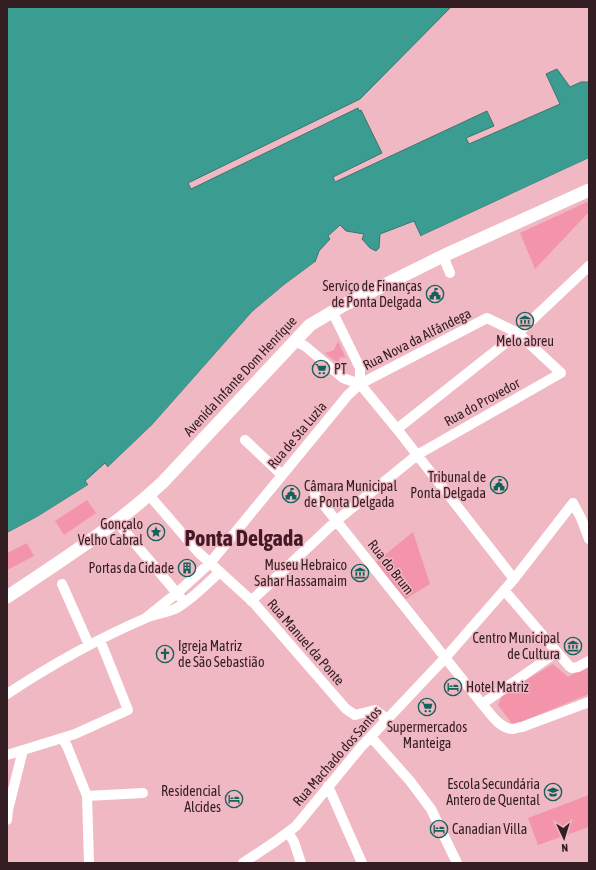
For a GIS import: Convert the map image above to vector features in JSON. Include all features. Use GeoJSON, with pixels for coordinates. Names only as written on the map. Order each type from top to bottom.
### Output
{"type":"FeatureCollection","features":[{"type":"Feature","properties":{"kind":"main road","name":"Avenida Infante Dom Henrique"},"geometry":{"type":"LineString","coordinates":[[7,597],[117,522],[149,495],[163,482],[310,325],[332,311],[443,256],[589,190]]}},
{"type":"Feature","properties":{"kind":"street"},"geometry":{"type":"LineString","coordinates":[[443,256],[450,273]]}},
{"type":"Feature","properties":{"kind":"street"},"geometry":{"type":"LineString","coordinates":[[397,429],[518,333],[589,266]]}},
{"type":"Feature","properties":{"kind":"street"},"geometry":{"type":"LineString","coordinates":[[332,311],[360,368],[360,384]]}},
{"type":"Feature","properties":{"kind":"street","name":"Rua Nova da Alfândega"},"geometry":{"type":"LineString","coordinates":[[360,384],[487,318],[518,333]]}},
{"type":"Feature","properties":{"kind":"street","name":"Rua do Provedor"},"geometry":{"type":"LineString","coordinates":[[251,601],[336,521],[417,454],[561,373],[518,333]]}},
{"type":"Feature","properties":{"kind":"street"},"geometry":{"type":"LineString","coordinates":[[294,342],[305,346],[343,378],[360,384],[417,454],[514,579]]}},
{"type":"Feature","properties":{"kind":"street","name":"Rua de Sta Luzia"},"geometry":{"type":"LineString","coordinates":[[147,617],[177,593],[210,563],[348,395],[360,384]]}},
{"type":"Feature","properties":{"kind":"street"},"geometry":{"type":"LineString","coordinates":[[245,440],[282,474]]}},
{"type":"Feature","properties":{"kind":"street","name":"Rua do Brum"},"geometry":{"type":"LineString","coordinates":[[315,494],[445,658],[499,723],[512,729],[589,702]]}},
{"type":"Feature","properties":{"kind":"street","name":"Rua Manuel da Ponte"},"geometry":{"type":"LineString","coordinates":[[149,495],[199,553],[251,601],[346,709],[355,715],[375,710],[387,719]]}},
{"type":"Feature","properties":{"kind":"street","name":"Rua Machado dos Santos"},"geometry":{"type":"LineString","coordinates":[[243,863],[254,860],[296,826],[328,786],[371,737],[445,658],[514,579],[574,503],[589,539]]}},
{"type":"Feature","properties":{"kind":"street"},"geometry":{"type":"LineString","coordinates":[[117,522],[185,603]]}},
{"type":"Feature","properties":{"kind":"street"},"geometry":{"type":"LineString","coordinates":[[7,694],[34,676],[89,645],[147,617],[174,609],[185,603],[220,572]]}},
{"type":"Feature","properties":{"kind":"street"},"geometry":{"type":"LineString","coordinates":[[62,584],[89,645]]}},
{"type":"Feature","properties":{"kind":"street"},"geometry":{"type":"LineString","coordinates":[[504,590],[572,668],[578,668],[589,661]]}},
{"type":"Feature","properties":{"kind":"street"},"geometry":{"type":"LineString","coordinates":[[7,755],[75,734],[128,710],[100,640]]}},
{"type":"Feature","properties":{"kind":"street"},"geometry":{"type":"LineString","coordinates":[[482,704],[557,652]]}},
{"type":"Feature","properties":{"kind":"street"},"geometry":{"type":"LineString","coordinates":[[371,737],[410,781],[432,809],[457,863]]}},
{"type":"Feature","properties":{"kind":"street"},"geometry":{"type":"LineString","coordinates":[[62,738],[67,746],[87,796],[90,863]]}},
{"type":"Feature","properties":{"kind":"street"},"geometry":{"type":"LineString","coordinates":[[7,820],[27,749]]}},
{"type":"Feature","properties":{"kind":"street"},"geometry":{"type":"LineString","coordinates":[[328,786],[362,863]]}},
{"type":"Feature","properties":{"kind":"street"},"geometry":{"type":"LineString","coordinates":[[87,796],[143,793]]}},
{"type":"Feature","properties":{"kind":"street"},"geometry":{"type":"LineString","coordinates":[[288,832],[294,842],[301,863]]}},
{"type":"Feature","properties":{"kind":"shaded area"},"geometry":{"type":"Polygon","coordinates":[[[589,201],[589,212],[535,269],[520,233],[589,201]]]}},
{"type":"Feature","properties":{"kind":"shaded area"},"geometry":{"type":"Polygon","coordinates":[[[338,341],[346,358],[341,357],[339,359],[340,365],[325,353],[334,350],[338,341]]]}},
{"type":"Feature","properties":{"kind":"shaded area"},"geometry":{"type":"Polygon","coordinates":[[[87,500],[96,513],[64,535],[55,521],[87,500]]]}},
{"type":"Feature","properties":{"kind":"shaded area"},"geometry":{"type":"Polygon","coordinates":[[[413,532],[430,584],[404,600],[376,562],[413,532]]]}},
{"type":"Feature","properties":{"kind":"shaded area"},"geometry":{"type":"Polygon","coordinates":[[[27,543],[34,556],[7,570],[7,553],[27,543]]]}},
{"type":"Feature","properties":{"kind":"shaded area"},"geometry":{"type":"Polygon","coordinates":[[[553,664],[568,677],[589,665],[589,694],[513,725],[498,705],[503,694],[553,664]]]}},
{"type":"Feature","properties":{"kind":"shaded area"},"geometry":{"type":"Polygon","coordinates":[[[589,795],[589,827],[538,845],[528,818],[589,795]]]}},
{"type":"Feature","properties":{"kind":"water"},"geometry":{"type":"Polygon","coordinates":[[[7,7],[451,7],[360,99],[188,183],[191,189],[358,108],[359,111],[361,110],[382,153],[333,177],[335,182],[487,111],[494,126],[466,138],[469,144],[560,104],[546,74],[557,69],[570,87],[581,82],[589,82],[589,158],[421,236],[414,221],[380,234],[379,248],[376,251],[370,248],[362,239],[364,234],[346,231],[340,225],[328,236],[330,239],[319,251],[315,262],[284,285],[252,312],[152,425],[108,467],[105,463],[85,481],[88,485],[37,517],[7,533],[7,7]]]}},
{"type":"Feature","properties":{"kind":"pier"},"geometry":{"type":"Polygon","coordinates":[[[589,158],[589,160],[422,237],[421,236],[589,158]]]}},
{"type":"Feature","properties":{"kind":"pier"},"geometry":{"type":"Polygon","coordinates":[[[315,262],[316,264],[285,287],[254,314],[153,427],[110,469],[108,467],[152,425],[252,312],[284,285],[315,262]]]}},
{"type":"Feature","properties":{"kind":"pier"},"geometry":{"type":"Polygon","coordinates":[[[88,485],[90,487],[38,519],[7,535],[7,533],[37,517],[88,485]]]}},
{"type":"Feature","properties":{"kind":"place","name":"Serviço de Finanças de Ponta Delgada"},"geometry":{"type":"Point","coordinates":[435,294]}},
{"type":"Feature","properties":{"kind":"place","name":"Melo abreu"},"geometry":{"type":"Point","coordinates":[525,321]}},
{"type":"Feature","properties":{"kind":"place","name":"PT"},"geometry":{"type":"Point","coordinates":[321,369]}},
{"type":"Feature","properties":{"kind":"place","name":"Tribunal de Ponta Delgada"},"geometry":{"type":"Point","coordinates":[499,485]}},
{"type":"Feature","properties":{"kind":"place","name":"Câmara Municipal de Ponta Delgada"},"geometry":{"type":"Point","coordinates":[291,494]}},
{"type":"Feature","properties":{"kind":"place","name":"Gonçalo Velho Cabral"},"geometry":{"type":"Point","coordinates":[156,532]}},
{"type":"Feature","properties":{"kind":"place","name":"Portas da Cidade"},"geometry":{"type":"Point","coordinates":[187,568]}},
{"type":"Feature","properties":{"kind":"place","name":"Museu Hebraico Sahar Hassamaim"},"geometry":{"type":"Point","coordinates":[360,573]}},
{"type":"Feature","properties":{"kind":"place","name":"Centro Municipal de Cultura"},"geometry":{"type":"Point","coordinates":[573,646]}},
{"type":"Feature","properties":{"kind":"place","name":"Igreja Matriz de São Sebastião"},"geometry":{"type":"Point","coordinates":[165,654]}},
{"type":"Feature","properties":{"kind":"place","name":"Hotel Matriz"},"geometry":{"type":"Point","coordinates":[453,687]}},
{"type":"Feature","properties":{"kind":"place","name":"Supermercados Manteiga"},"geometry":{"type":"Point","coordinates":[427,707]}},
{"type":"Feature","properties":{"kind":"place","name":"Escola Secundária Antero de Quental"},"geometry":{"type":"Point","coordinates":[553,792]}},
{"type":"Feature","properties":{"kind":"place","name":"Residencial Alcides"},"geometry":{"type":"Point","coordinates":[234,799]}},
{"type":"Feature","properties":{"kind":"place","name":"Canadian Villa"},"geometry":{"type":"Point","coordinates":[439,829]}},
{"type":"Feature","properties":{"kind":"district","name":"Ponta Delgada"},"geometry":{"type":"Point","coordinates":[244,538]}}]}
